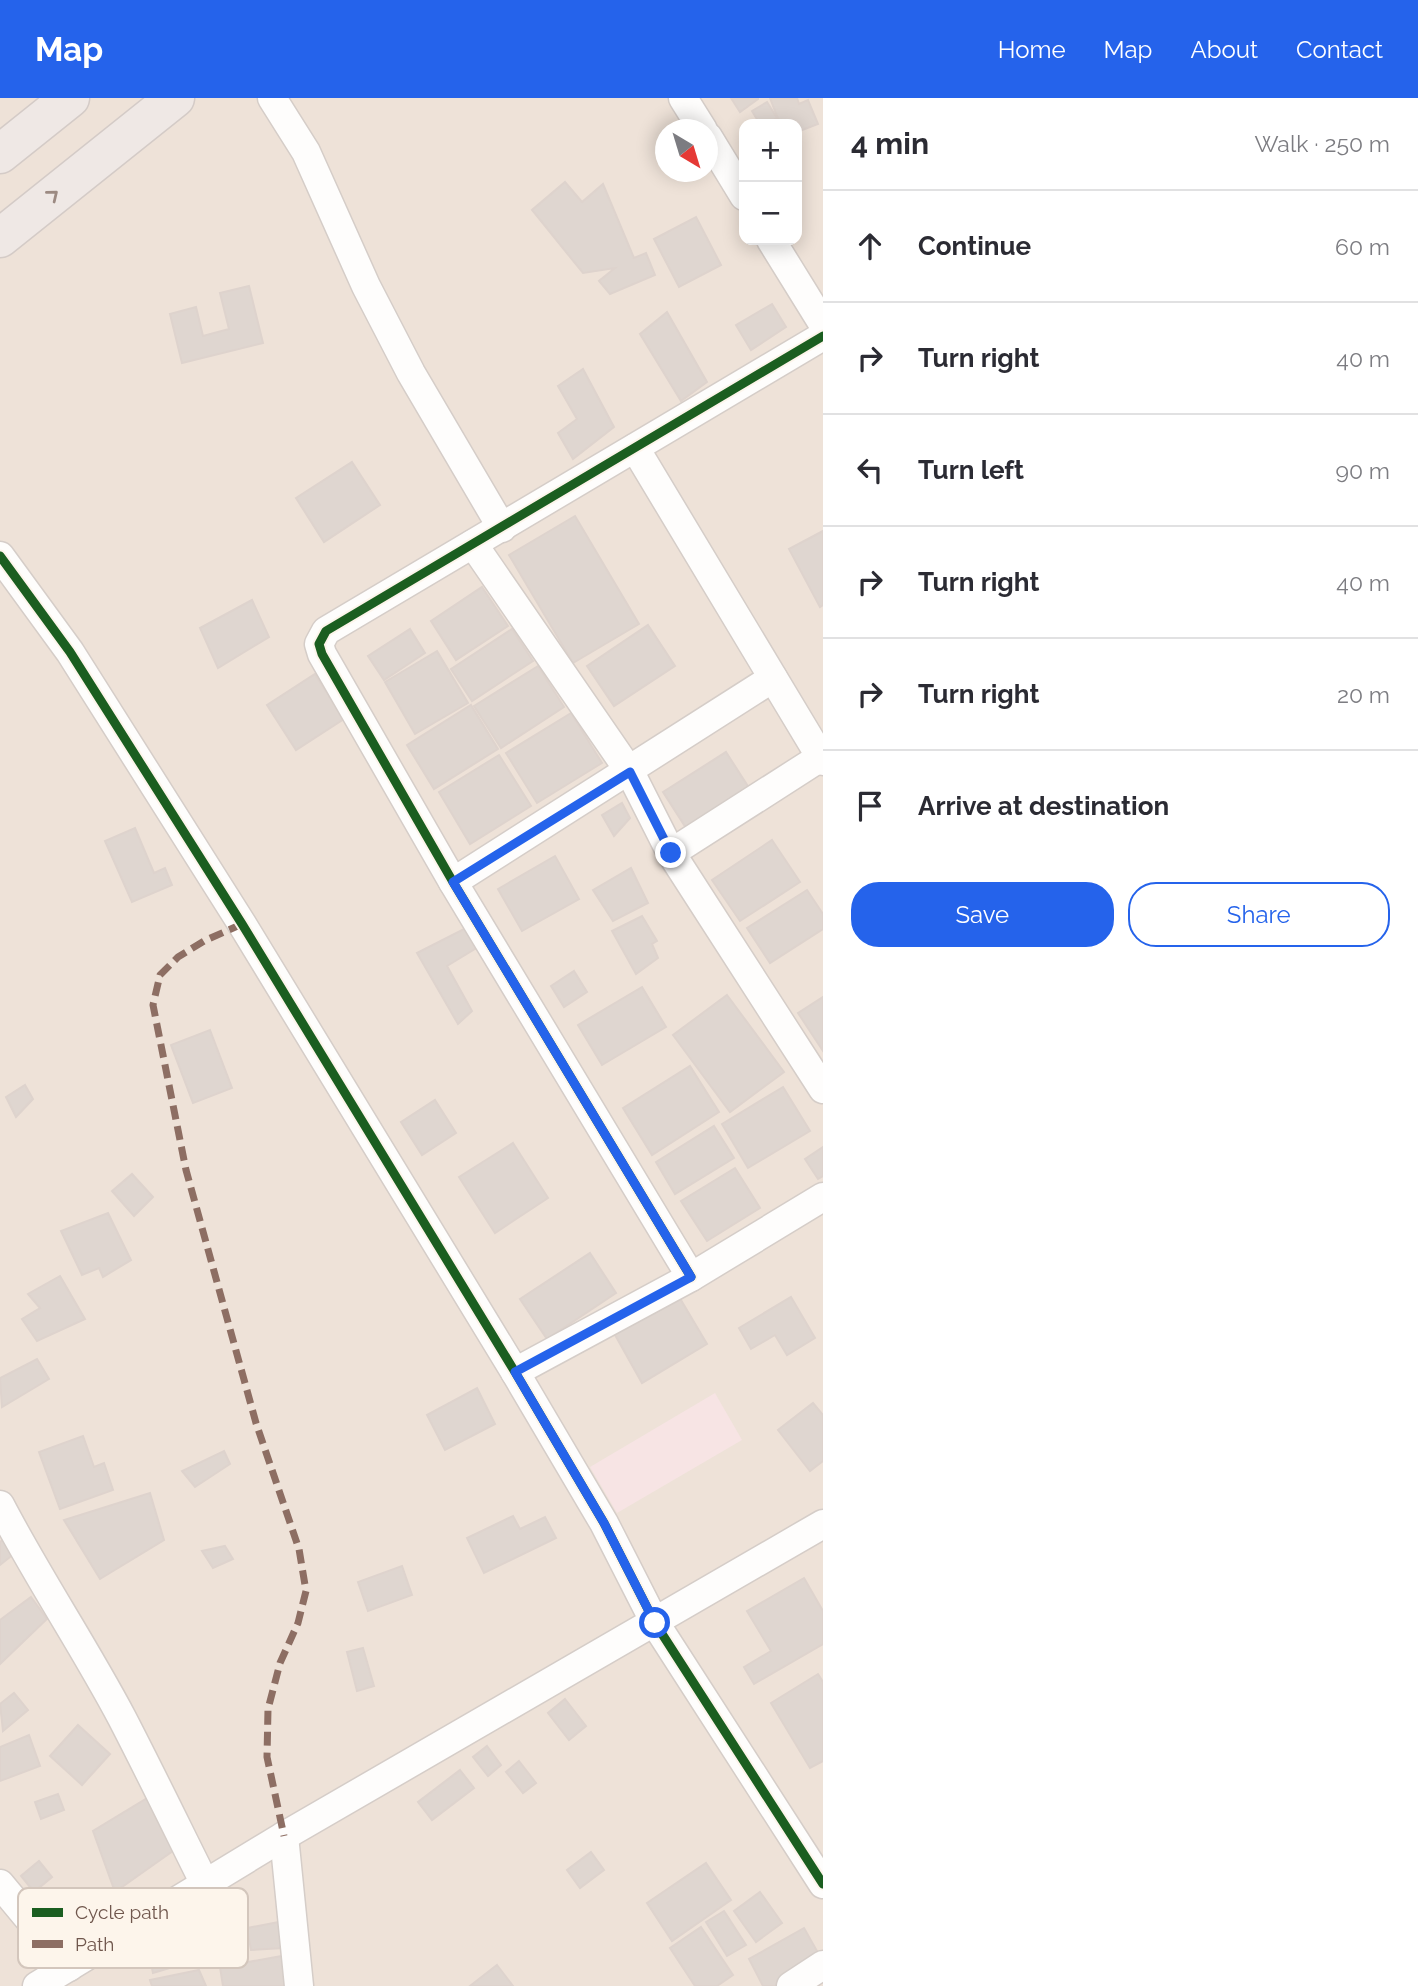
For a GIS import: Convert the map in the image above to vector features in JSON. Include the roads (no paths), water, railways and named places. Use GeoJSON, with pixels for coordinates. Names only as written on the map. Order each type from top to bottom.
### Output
{"type":"FeatureCollection","features":[{"type":"Feature","properties":{"kind":"highway"},"geometry":{"type":"LineString","coordinates":[[0,154],[70,98]]}},
{"type":"Feature","properties":{"kind":"highway"},"geometry":{"type":"LineString","coordinates":[[0,238],[175,98]]}},
{"type":"Feature","properties":{"kind":"street"},"geometry":{"type":"LineString","coordinates":[[272,98],[306,152],[366,286],[423,394],[502,527]]}},
{"type":"Feature","properties":{"kind":"street"},"geometry":{"type":"LineString","coordinates":[[683,98],[696,119]]}},
{"type":"Feature","properties":{"kind":"street"},"geometry":{"type":"LineString","coordinates":[[718,154],[739,189]]}},
{"type":"Feature","properties":{"kind":"street"},"geometry":{"type":"LineString","coordinates":[[774,245],[823,324]]}},
{"type":"Feature","properties":{"kind":"street"},"geometry":{"type":"LineString","coordinates":[[691,1277],[453,882],[322,654],[319,643],[326,631],[823,336]]}},
{"type":"Feature","properties":{"kind":"street"},"geometry":{"type":"LineString","coordinates":[[635,448],[822,759],[671,853]]}},
{"type":"Feature","properties":{"kind":"street"},"geometry":{"type":"LineString","coordinates":[[474,544],[630,772],[671,853],[823,1089]]}},
{"type":"Feature","properties":{"kind":"street"},"geometry":{"type":"LineString","coordinates":[[0,556],[70,652],[205,865],[515,1372],[604,1523],[655,1623],[823,1884]]}},
{"type":"Feature","properties":{"kind":"street"},"geometry":{"type":"LineString","coordinates":[[453,882],[630,772],[773,678]]}},
{"type":"Feature","properties":{"kind":"street"},"geometry":{"type":"LineString","coordinates":[[515,1372],[691,1277],[823,1197]]}},
{"type":"Feature","properties":{"kind":"street"},"geometry":{"type":"LineString","coordinates":[[0,1505],[44,1588],[76,1634],[122,1718],[206,1886]]}},
{"type":"Feature","properties":{"kind":"street"},"geometry":{"type":"LineString","coordinates":[[203,1888],[284,1836],[823,1524]]}},
{"type":"Feature","properties":{"kind":"street"},"geometry":{"type":"LineString","coordinates":[[284,1836],[299,1986]]}},
{"type":"Feature","properties":{"kind":"street"},"geometry":{"type":"LineString","coordinates":[[0,1884],[18,1906]]}},
{"type":"Feature","properties":{"kind":"street"},"geometry":{"type":"LineString","coordinates":[[791,1986],[823,1965]]}},
{"type":"Feature","properties":{"kind":"street"},"geometry":{"type":"LineString","coordinates":[[37,1986],[69,1968]]}}]}
